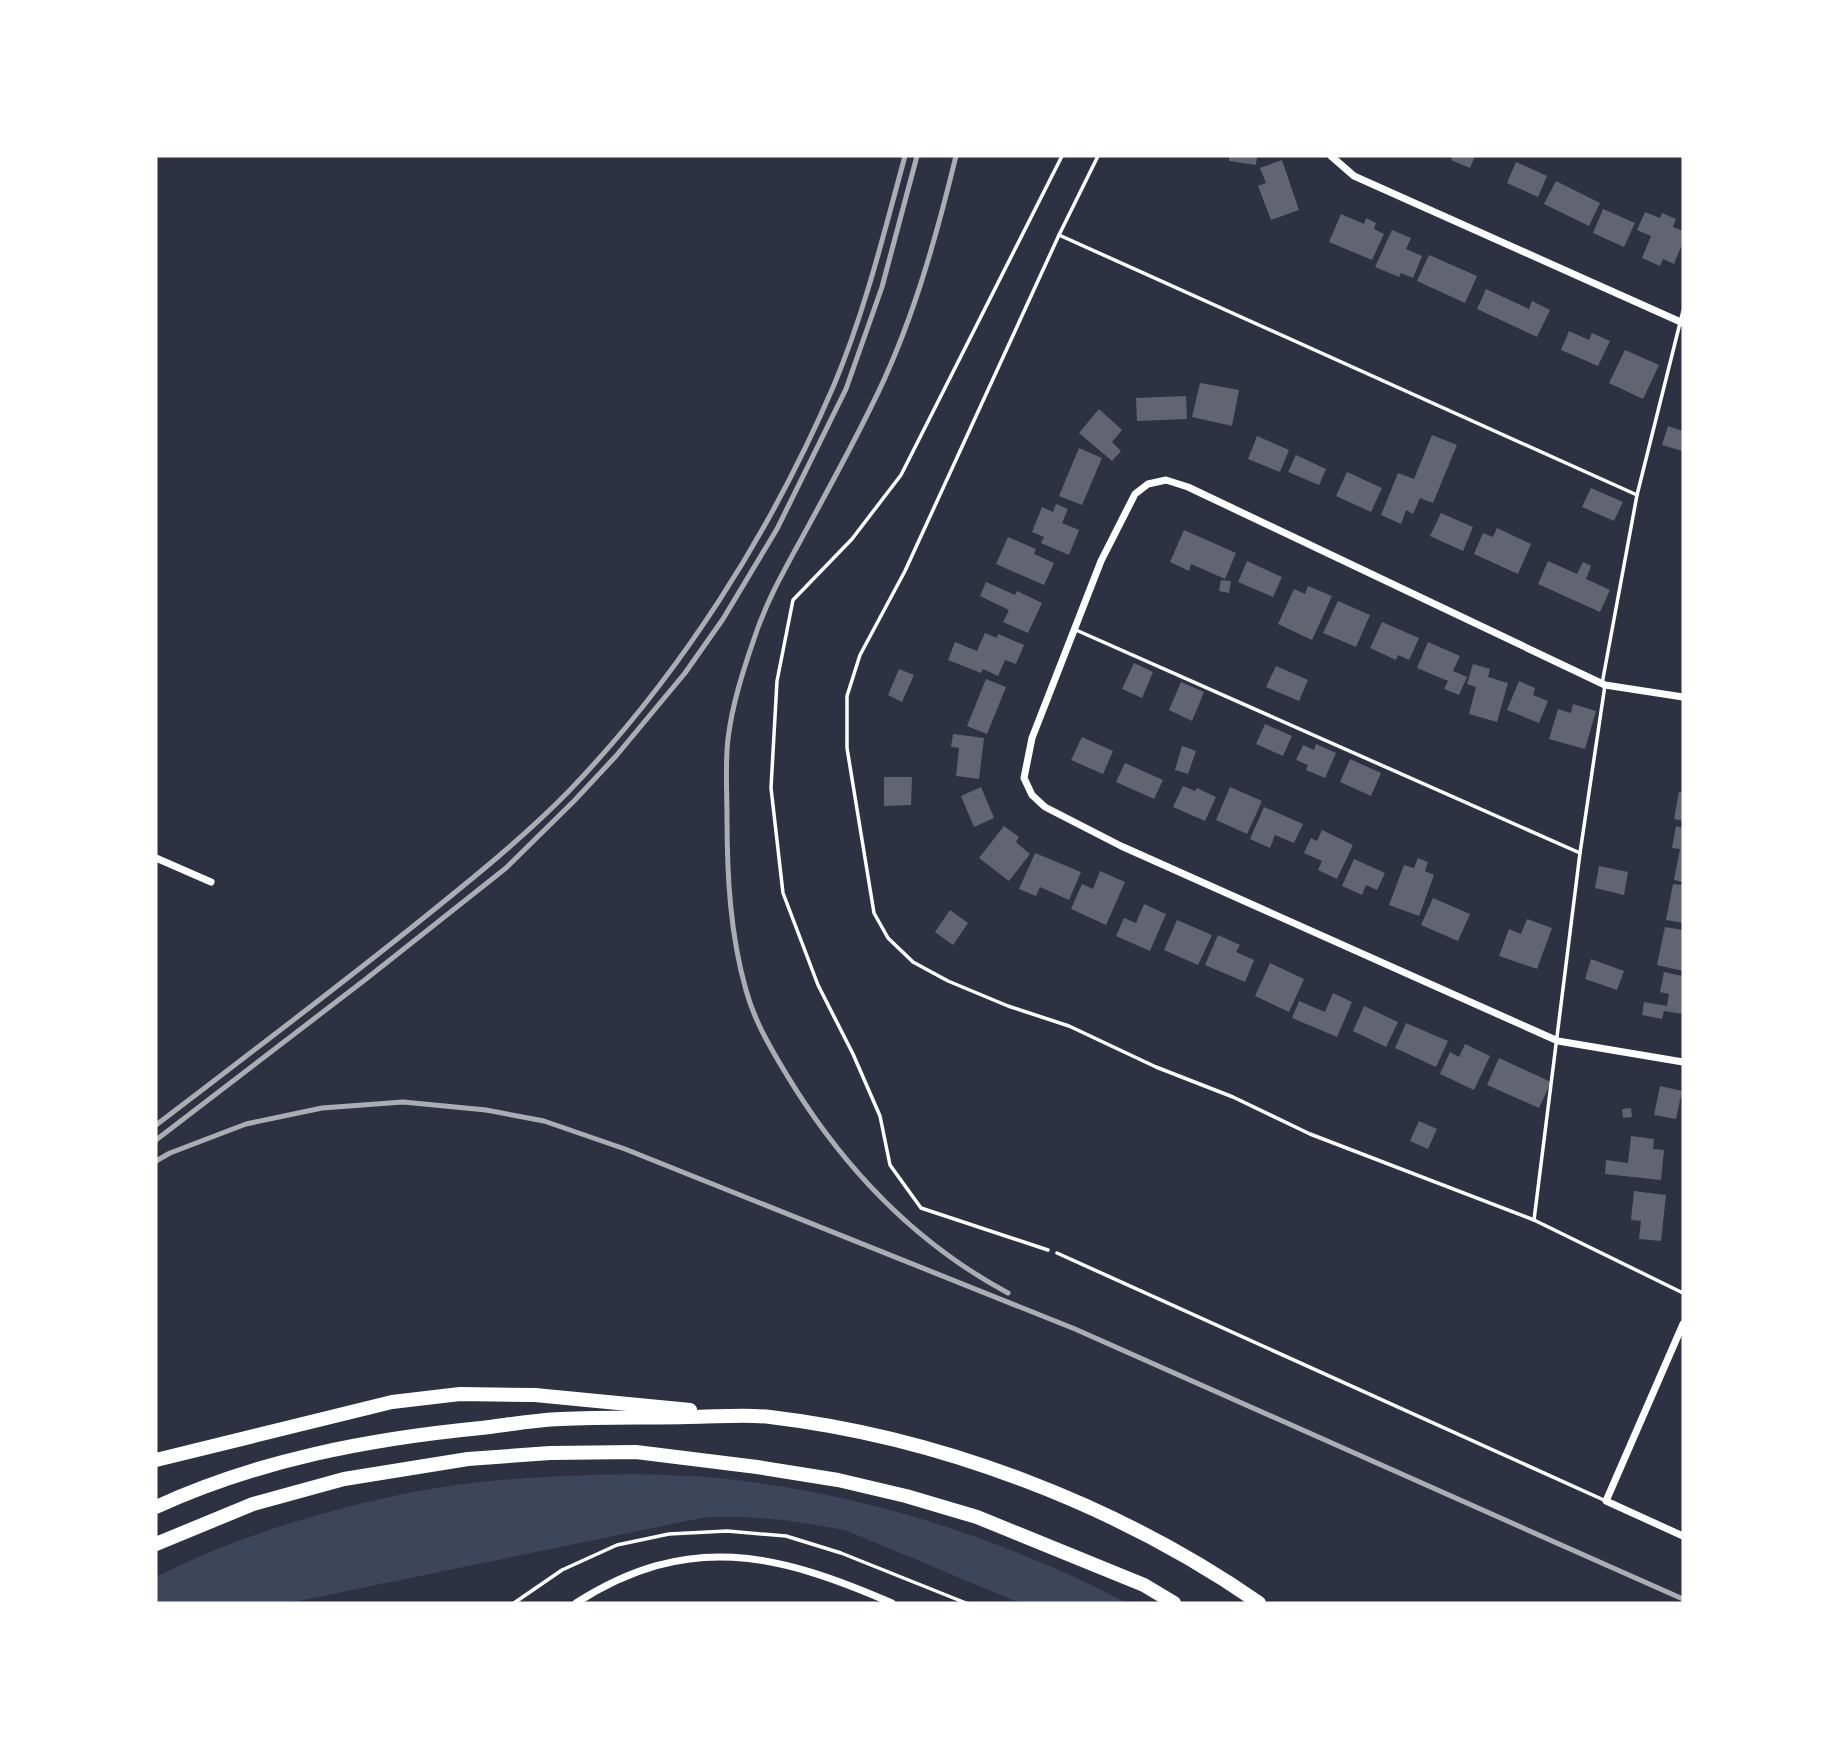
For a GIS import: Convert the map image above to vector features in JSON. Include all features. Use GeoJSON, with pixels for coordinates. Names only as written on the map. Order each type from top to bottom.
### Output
{"type":"FeatureCollection","features":[{"type":"Feature","properties":{"kind":"highway"},"geometry":{"type":"LineString","coordinates":[[156,1460],[392,1402],[460,1394],[535,1395],[768,1417],[907,1444],[1055,1492],[1152,1539],[1259,1603]]}},
{"type":"Feature","properties":{"kind":"highway"},"geometry":{"type":"LineString","coordinates":[[156,1507],[228,1477],[305,1455],[406,1436],[560,1419],[768,1417]]}},
{"type":"Feature","properties":{"kind":"highway"},"geometry":{"type":"LineString","coordinates":[[156,1544],[253,1504],[344,1479],[468,1459],[550,1453],[636,1452],[838,1480],[906,1496],[989,1522],[1144,1585],[1174,1603]]}},
{"type":"Feature","properties":{"kind":"street"},"geometry":{"type":"LineString","coordinates":[[1331,156],[1354,176],[1682,323]]}},
{"type":"Feature","properties":{"kind":"street"},"geometry":{"type":"LineString","coordinates":[[1683,697],[1604,684],[1188,487],[1166,480],[1148,484],[1135,494],[1101,561],[1032,738],[1024,778],[1032,795],[1045,807],[1121,846],[1558,1041],[1683,1062]]}},
{"type":"Feature","properties":{"kind":"street"},"geometry":{"type":"LineString","coordinates":[[156,858],[211,882]]}},
{"type":"Feature","properties":{"kind":"street"},"geometry":{"type":"LineString","coordinates":[[1683,1324],[1606,1501],[1683,1536]]}},
{"type":"Feature","properties":{"kind":"street"},"geometry":{"type":"LineString","coordinates":[[576,1603],[624,1577],[650,1567],[719,1555],[762,1559],[809,1570],[892,1603]]}},
{"type":"Feature","properties":{"kind":"lane"},"geometry":{"type":"LineString","coordinates":[[1098,156],[905,571],[860,655],[847,696],[847,748],[874,913],[888,938],[913,962],[948,981],[1008,1006],[1069,1026],[1156,1067],[1233,1097],[1310,1134],[1534,1220],[1683,1293]]}},
{"type":"Feature","properties":{"kind":"lane"},"geometry":{"type":"LineString","coordinates":[[1059,235],[1637,495]]}},
{"type":"Feature","properties":{"kind":"lane"},"geometry":{"type":"LineString","coordinates":[[1534,1220],[1604,684],[1637,495],[1683,311]]}},
{"type":"Feature","properties":{"kind":"lane"},"geometry":{"type":"LineString","coordinates":[[1074,630],[1580,853]]}},
{"type":"Feature","properties":{"kind":"lane"},"geometry":{"type":"LineString","coordinates":[[1057,1253],[1606,1501]]}},
{"type":"Feature","properties":{"kind":"path"},"geometry":{"type":"LineString","coordinates":[[1057,1253],[920,1209],[890,1165],[880,1116],[853,1054],[818,985],[783,893],[771,788],[777,681],[793,600],[852,539],[901,475],[1062,156]]}},
{"type":"Feature","properties":{"kind":"shaded area"},"geometry":{"type":"Polygon","coordinates":[[[632,1474],[707,1477],[762,1483],[870,1505],[923,1519],[1027,1556],[1127,1603],[1020,1603],[845,1530],[784,1520],[706,1517],[289,1603],[156,1603],[156,1577],[227,1545],[302,1519],[379,1499],[478,1482],[632,1474]]]}},
{"type":"Feature","properties":{"kind":"building"},"geometry":{"type":"Polygon","coordinates":[[[1229,156],[1257,156],[1256,165],[1229,161],[1229,156]]]}},
{"type":"Feature","properties":{"kind":"building"},"geometry":{"type":"Polygon","coordinates":[[[1453,156],[1475,156],[1470,168],[1451,160],[1453,156]]]}},
{"type":"Feature","properties":{"kind":"building"},"geometry":{"type":"Polygon","coordinates":[[[1282,160],[1299,210],[1271,220],[1258,186],[1266,183],[1260,168],[1282,160]]]}},
{"type":"Feature","properties":{"kind":"building"},"geometry":{"type":"Polygon","coordinates":[[[1516,162],[1547,176],[1538,197],[1507,183],[1516,162]]]}},
{"type":"Feature","properties":{"kind":"building"},"geometry":{"type":"Polygon","coordinates":[[[1556,181],[1600,203],[1589,226],[1544,204],[1556,181]]]}},
{"type":"Feature","properties":{"kind":"building"},"geometry":{"type":"Polygon","coordinates":[[[1603,209],[1635,223],[1624,247],[1593,233],[1603,209]]]}},
{"type":"Feature","properties":{"kind":"building"},"geometry":{"type":"Polygon","coordinates":[[[1645,212],[1660,218],[1662,213],[1676,219],[1673,227],[1683,231],[1683,242],[1674,264],[1663,259],[1660,266],[1642,258],[1651,236],[1637,230],[1645,212]]]}},
{"type":"Feature","properties":{"kind":"building"},"geometry":{"type":"Polygon","coordinates":[[[1341,214],[1364,224],[1366,218],[1376,223],[1374,229],[1384,234],[1372,260],[1329,242],[1341,214]]]}},
{"type":"Feature","properties":{"kind":"building"},"geometry":{"type":"Polygon","coordinates":[[[1392,230],[1411,238],[1406,249],[1422,256],[1413,278],[1401,273],[1399,277],[1375,267],[1392,230]]]}},
{"type":"Feature","properties":{"kind":"building"},"geometry":{"type":"Polygon","coordinates":[[[1429,255],[1477,276],[1465,303],[1417,281],[1429,255]]]}},
{"type":"Feature","properties":{"kind":"building"},"geometry":{"type":"Polygon","coordinates":[[[1486,289],[1529,309],[1532,301],[1550,310],[1537,337],[1477,309],[1486,289]]]}},
{"type":"Feature","properties":{"kind":"building"},"geometry":{"type":"Polygon","coordinates":[[[1569,331],[1589,340],[1592,333],[1610,341],[1598,366],[1561,350],[1569,331]]]}},
{"type":"Feature","properties":{"kind":"building"},"geometry":{"type":"Polygon","coordinates":[[[1625,350],[1659,365],[1643,399],[1609,383],[1625,350]]]}},
{"type":"Feature","properties":{"kind":"building"},"geometry":{"type":"Polygon","coordinates":[[[1200,383],[1239,390],[1232,426],[1192,417],[1200,383]]]}},
{"type":"Feature","properties":{"kind":"building"},"geometry":{"type":"Polygon","coordinates":[[[1186,396],[1187,419],[1137,421],[1136,398],[1186,396]]]}},
{"type":"Feature","properties":{"kind":"building"},"geometry":{"type":"Polygon","coordinates":[[[1099,409],[1122,430],[1112,442],[1121,451],[1112,461],[1079,433],[1099,409]]]}},
{"type":"Feature","properties":{"kind":"building"},"geometry":{"type":"Polygon","coordinates":[[[1668,426],[1683,431],[1682,451],[1662,445],[1668,426]]]}},
{"type":"Feature","properties":{"kind":"building"},"geometry":{"type":"Polygon","coordinates":[[[1432,435],[1457,445],[1433,503],[1420,498],[1413,514],[1406,510],[1401,524],[1381,515],[1398,473],[1414,479],[1432,435]]]}},
{"type":"Feature","properties":{"kind":"building"},"geometry":{"type":"Polygon","coordinates":[[[1257,436],[1289,450],[1280,472],[1248,459],[1257,436]]]}},
{"type":"Feature","properties":{"kind":"building"},"geometry":{"type":"Polygon","coordinates":[[[1079,448],[1102,458],[1082,505],[1059,496],[1079,448]]]}},
{"type":"Feature","properties":{"kind":"building"},"geometry":{"type":"Polygon","coordinates":[[[1296,455],[1326,469],[1319,485],[1288,472],[1296,455]]]}},
{"type":"Feature","properties":{"kind":"building"},"geometry":{"type":"Polygon","coordinates":[[[1347,472],[1382,488],[1371,512],[1336,496],[1347,472]]]}},
{"type":"Feature","properties":{"kind":"building"},"geometry":{"type":"Polygon","coordinates":[[[1591,488],[1623,502],[1614,521],[1582,507],[1591,488]]]}},
{"type":"Feature","properties":{"kind":"building"},"geometry":{"type":"Polygon","coordinates":[[[1056,504],[1068,509],[1062,523],[1079,530],[1069,555],[1041,543],[1044,537],[1032,532],[1042,507],[1053,512],[1056,504]]]}},
{"type":"Feature","properties":{"kind":"building"},"geometry":{"type":"Polygon","coordinates":[[[1441,513],[1473,527],[1463,551],[1430,536],[1441,513]]]}},
{"type":"Feature","properties":{"kind":"building"},"geometry":{"type":"Polygon","coordinates":[[[1497,528],[1531,544],[1518,574],[1474,554],[1483,533],[1493,537],[1497,528]]]}},
{"type":"Feature","properties":{"kind":"building"},"geometry":{"type":"Polygon","coordinates":[[[1184,530],[1236,553],[1225,579],[1191,564],[1189,571],[1170,562],[1184,530]]]}},
{"type":"Feature","properties":{"kind":"building"},"geometry":{"type":"Polygon","coordinates":[[[1008,537],[1036,549],[1034,554],[1054,563],[1044,585],[996,564],[1008,537]]]}},
{"type":"Feature","properties":{"kind":"building"},"geometry":{"type":"Polygon","coordinates":[[[1247,561],[1282,577],[1273,597],[1238,582],[1247,561]]]}},
{"type":"Feature","properties":{"kind":"building"},"geometry":{"type":"Polygon","coordinates":[[[1548,561],[1577,574],[1583,562],[1591,566],[1586,579],[1610,590],[1600,612],[1538,584],[1548,561]]]}},
{"type":"Feature","properties":{"kind":"building"},"geometry":{"type":"Polygon","coordinates":[[[1221,580],[1231,581],[1229,593],[1219,591],[1221,580]]]}},
{"type":"Feature","properties":{"kind":"building"},"geometry":{"type":"Polygon","coordinates":[[[986,582],[1015,595],[1017,591],[1042,603],[1028,633],[1003,622],[1009,610],[980,596],[986,582]]]}},
{"type":"Feature","properties":{"kind":"building"},"geometry":{"type":"Polygon","coordinates":[[[1308,586],[1332,596],[1312,640],[1278,624],[1294,589],[1305,594],[1308,586]]]}},
{"type":"Feature","properties":{"kind":"building"},"geometry":{"type":"Polygon","coordinates":[[[1338,601],[1370,615],[1356,647],[1323,633],[1338,601]]]}},
{"type":"Feature","properties":{"kind":"building"},"geometry":{"type":"Polygon","coordinates":[[[1382,622],[1419,638],[1409,660],[1398,655],[1396,660],[1370,648],[1382,622]]]}},
{"type":"Feature","properties":{"kind":"building"},"geometry":{"type":"Polygon","coordinates":[[[985,633],[997,638],[998,634],[1024,645],[1016,664],[1005,660],[998,676],[983,669],[981,673],[948,660],[955,642],[977,651],[985,633]]]}},
{"type":"Feature","properties":{"kind":"building"},"geometry":{"type":"Polygon","coordinates":[[[1428,642],[1460,656],[1453,671],[1467,677],[1459,695],[1444,689],[1448,681],[1417,668],[1428,642]]]}},
{"type":"Feature","properties":{"kind":"building"},"geometry":{"type":"Polygon","coordinates":[[[1134,663],[1153,672],[1142,698],[1122,689],[1134,663]]]}},
{"type":"Feature","properties":{"kind":"building"},"geometry":{"type":"Polygon","coordinates":[[[1473,664],[1490,669],[1488,677],[1508,683],[1497,722],[1469,714],[1476,687],[1467,684],[1473,664]]]}},
{"type":"Feature","properties":{"kind":"building"},"geometry":{"type":"Polygon","coordinates":[[[1276,666],[1308,680],[1299,701],[1266,687],[1276,666]]]}},
{"type":"Feature","properties":{"kind":"building"},"geometry":{"type":"Polygon","coordinates":[[[899,669],[914,675],[902,702],[888,695],[899,669]]]}},
{"type":"Feature","properties":{"kind":"building"},"geometry":{"type":"Polygon","coordinates":[[[986,679],[1006,687],[987,734],[967,726],[986,679]]]}},
{"type":"Feature","properties":{"kind":"building"},"geometry":{"type":"Polygon","coordinates":[[[1519,681],[1535,688],[1533,695],[1548,701],[1539,723],[1507,710],[1519,681]]]}},
{"type":"Feature","properties":{"kind":"building"},"geometry":{"type":"Polygon","coordinates":[[[1181,682],[1204,692],[1192,721],[1169,710],[1181,682]]]}},
{"type":"Feature","properties":{"kind":"building"},"geometry":{"type":"Polygon","coordinates":[[[1573,704],[1596,711],[1585,749],[1549,739],[1558,709],[1571,713],[1573,704]]]}},
{"type":"Feature","properties":{"kind":"building"},"geometry":{"type":"Polygon","coordinates":[[[1265,724],[1292,736],[1283,756],[1256,744],[1265,724]]]}},
{"type":"Feature","properties":{"kind":"building"},"geometry":{"type":"Polygon","coordinates":[[[953,734],[984,738],[979,779],[956,776],[959,748],[951,747],[953,734]]]}},
{"type":"Feature","properties":{"kind":"building"},"geometry":{"type":"Polygon","coordinates":[[[1082,737],[1113,751],[1103,774],[1071,760],[1082,737]]]}},
{"type":"Feature","properties":{"kind":"building"},"geometry":{"type":"Polygon","coordinates":[[[1316,744],[1336,753],[1325,778],[1306,770],[1308,765],[1296,760],[1303,745],[1314,750],[1316,744]]]}},
{"type":"Feature","properties":{"kind":"building"},"geometry":{"type":"Polygon","coordinates":[[[1182,746],[1196,751],[1188,774],[1175,770],[1182,746]]]}},
{"type":"Feature","properties":{"kind":"building"},"geometry":{"type":"Polygon","coordinates":[[[1350,759],[1381,773],[1371,796],[1340,782],[1350,759]]]}},
{"type":"Feature","properties":{"kind":"building"},"geometry":{"type":"Polygon","coordinates":[[[1125,763],[1163,780],[1154,799],[1116,782],[1125,763]]]}},
{"type":"Feature","properties":{"kind":"building"},"geometry":{"type":"Polygon","coordinates":[[[884,777],[912,777],[911,805],[884,806],[884,777]]]}},
{"type":"Feature","properties":{"kind":"building"},"geometry":{"type":"Polygon","coordinates":[[[1183,786],[1195,791],[1197,788],[1216,797],[1205,821],[1173,807],[1183,786]]]}},
{"type":"Feature","properties":{"kind":"building"},"geometry":{"type":"Polygon","coordinates":[[[981,787],[994,818],[974,827],[961,796],[981,787]]]}},
{"type":"Feature","properties":{"kind":"building"},"geometry":{"type":"Polygon","coordinates":[[[1230,787],[1262,801],[1247,834],[1216,820],[1230,787]]]}},
{"type":"Feature","properties":{"kind":"building"},"geometry":{"type":"Polygon","coordinates":[[[1679,792],[1683,792],[1683,821],[1674,819],[1679,792]]]}},
{"type":"Feature","properties":{"kind":"building"},"geometry":{"type":"Polygon","coordinates":[[[1264,807],[1303,824],[1294,843],[1275,835],[1270,848],[1250,839],[1264,807]]]}},
{"type":"Feature","properties":{"kind":"building"},"geometry":{"type":"Polygon","coordinates":[[[1004,826],[1019,837],[1016,842],[1030,854],[1009,881],[979,858],[1004,826]]]}},
{"type":"Feature","properties":{"kind":"building"},"geometry":{"type":"Polygon","coordinates":[[[1676,826],[1683,828],[1683,882],[1674,880],[1680,849],[1672,848],[1676,826]]]}},
{"type":"Feature","properties":{"kind":"building"},"geometry":{"type":"Polygon","coordinates":[[[1322,830],[1353,845],[1337,879],[1318,870],[1322,861],[1304,853],[1311,838],[1317,841],[1322,830]]]}},
{"type":"Feature","properties":{"kind":"building"},"geometry":{"type":"Polygon","coordinates":[[[1035,853],[1081,872],[1069,900],[1040,887],[1036,896],[1019,889],[1035,853]]]}},
{"type":"Feature","properties":{"kind":"building"},"geometry":{"type":"Polygon","coordinates":[[[1418,858],[1428,862],[1425,871],[1434,875],[1419,916],[1389,905],[1404,865],[1414,868],[1418,858]]]}},
{"type":"Feature","properties":{"kind":"building"},"geometry":{"type":"Polygon","coordinates":[[[1354,859],[1385,873],[1377,890],[1366,885],[1362,895],[1342,886],[1354,859]]]}},
{"type":"Feature","properties":{"kind":"building"},"geometry":{"type":"Polygon","coordinates":[[[1599,866],[1628,872],[1624,895],[1595,888],[1599,866]]]}},
{"type":"Feature","properties":{"kind":"building"},"geometry":{"type":"Polygon","coordinates":[[[1100,871],[1125,882],[1106,925],[1071,909],[1082,884],[1093,889],[1100,871]]]}},
{"type":"Feature","properties":{"kind":"building"},"geometry":{"type":"Polygon","coordinates":[[[1673,884],[1683,885],[1683,923],[1666,920],[1673,884]]]}},
{"type":"Feature","properties":{"kind":"building"},"geometry":{"type":"Polygon","coordinates":[[[1433,898],[1470,914],[1458,941],[1421,925],[1433,898]]]}},
{"type":"Feature","properties":{"kind":"building"},"geometry":{"type":"Polygon","coordinates":[[[1144,904],[1166,914],[1150,951],[1116,936],[1124,918],[1136,923],[1144,904]]]}},
{"type":"Feature","properties":{"kind":"building"},"geometry":{"type":"Polygon","coordinates":[[[950,910],[968,923],[953,945],[935,932],[950,910]]]}},
{"type":"Feature","properties":{"kind":"building"},"geometry":{"type":"Polygon","coordinates":[[[1527,919],[1552,928],[1537,969],[1499,956],[1509,929],[1521,934],[1527,919]]]}},
{"type":"Feature","properties":{"kind":"building"},"geometry":{"type":"Polygon","coordinates":[[[1177,920],[1212,935],[1198,965],[1164,950],[1177,920]]]}},
{"type":"Feature","properties":{"kind":"building"},"geometry":{"type":"Polygon","coordinates":[[[1665,927],[1683,930],[1683,971],[1657,965],[1665,927]]]}},
{"type":"Feature","properties":{"kind":"building"},"geometry":{"type":"Polygon","coordinates":[[[1218,935],[1240,945],[1236,952],[1254,960],[1245,982],[1205,965],[1218,935]]]}},
{"type":"Feature","properties":{"kind":"building"},"geometry":{"type":"Polygon","coordinates":[[[1591,959],[1624,971],[1617,990],[1585,979],[1591,959]]]}},
{"type":"Feature","properties":{"kind":"building"},"geometry":{"type":"Polygon","coordinates":[[[1270,963],[1304,979],[1289,1012],[1255,996],[1270,963]]]}},
{"type":"Feature","properties":{"kind":"building"},"geometry":{"type":"Polygon","coordinates":[[[1664,972],[1683,976],[1683,1014],[1664,1011],[1662,1019],[1642,1015],[1644,1002],[1667,1006],[1669,994],[1660,992],[1664,972]]]}},
{"type":"Feature","properties":{"kind":"building"},"geometry":{"type":"Polygon","coordinates":[[[1333,993],[1352,1002],[1337,1037],[1292,1018],[1299,1001],[1325,1012],[1333,993]]]}},
{"type":"Feature","properties":{"kind":"building"},"geometry":{"type":"Polygon","coordinates":[[[1364,1006],[1398,1022],[1386,1047],[1353,1031],[1364,1006]]]}},
{"type":"Feature","properties":{"kind":"building"},"geometry":{"type":"Polygon","coordinates":[[[1406,1023],[1448,1041],[1436,1067],[1395,1048],[1406,1023]]]}},
{"type":"Feature","properties":{"kind":"building"},"geometry":{"type":"Polygon","coordinates":[[[1465,1044],[1490,1056],[1474,1090],[1440,1074],[1450,1052],[1459,1057],[1465,1044]]]}},
{"type":"Feature","properties":{"kind":"building"},"geometry":{"type":"Polygon","coordinates":[[[1499,1058],[1551,1082],[1539,1108],[1487,1085],[1499,1058]]]}},
{"type":"Feature","properties":{"kind":"building"},"geometry":{"type":"Polygon","coordinates":[[[1660,1086],[1682,1091],[1676,1119],[1654,1115],[1660,1086]]]}},
{"type":"Feature","properties":{"kind":"building"},"geometry":{"type":"Polygon","coordinates":[[[1631,1108],[1632,1117],[1623,1118],[1622,1109],[1631,1108]]]}},
{"type":"Feature","properties":{"kind":"building"},"geometry":{"type":"Polygon","coordinates":[[[1419,1121],[1437,1129],[1428,1149],[1410,1141],[1419,1121]]]}},
{"type":"Feature","properties":{"kind":"building"},"geometry":{"type":"Polygon","coordinates":[[[1631,1136],[1654,1139],[1653,1149],[1664,1150],[1661,1180],[1605,1174],[1606,1160],[1628,1163],[1631,1136]]]}},
{"type":"Feature","properties":{"kind":"building"},"geometry":{"type":"Polygon","coordinates":[[[1634,1191],[1666,1195],[1661,1241],[1639,1239],[1641,1221],[1631,1220],[1634,1191]]]}},
{"type":"Feature","properties":{"kind":"railway"},"geometry":{"type":"LineString","coordinates":[[156,1125],[355,972],[497,858],[569,791],[649,699],[720,600],[752,548],[809,440],[855,329],[905,156]]}},
{"type":"Feature","properties":{"kind":"railway"},"geometry":{"type":"LineString","coordinates":[[156,1140],[506,868],[616,756],[685,673],[723,619],[777,529],[846,389],[882,287],[917,156]]}},
{"type":"Feature","properties":{"kind":"railway"},"geometry":{"type":"LineString","coordinates":[[956,156],[930,252],[898,347],[862,425],[774,591],[758,626],[746,663],[732,714],[727,748],[728,861],[733,926],[749,1001],[768,1043],[806,1106],[855,1169],[910,1225],[973,1273],[1008,1293]]}},
{"type":"Feature","properties":{"kind":"railway"},"geometry":{"type":"LineString","coordinates":[[156,1161],[246,1124],[322,1108],[403,1102],[486,1110],[544,1121],[625,1149],[1075,1329],[1683,1599]]}}]}
